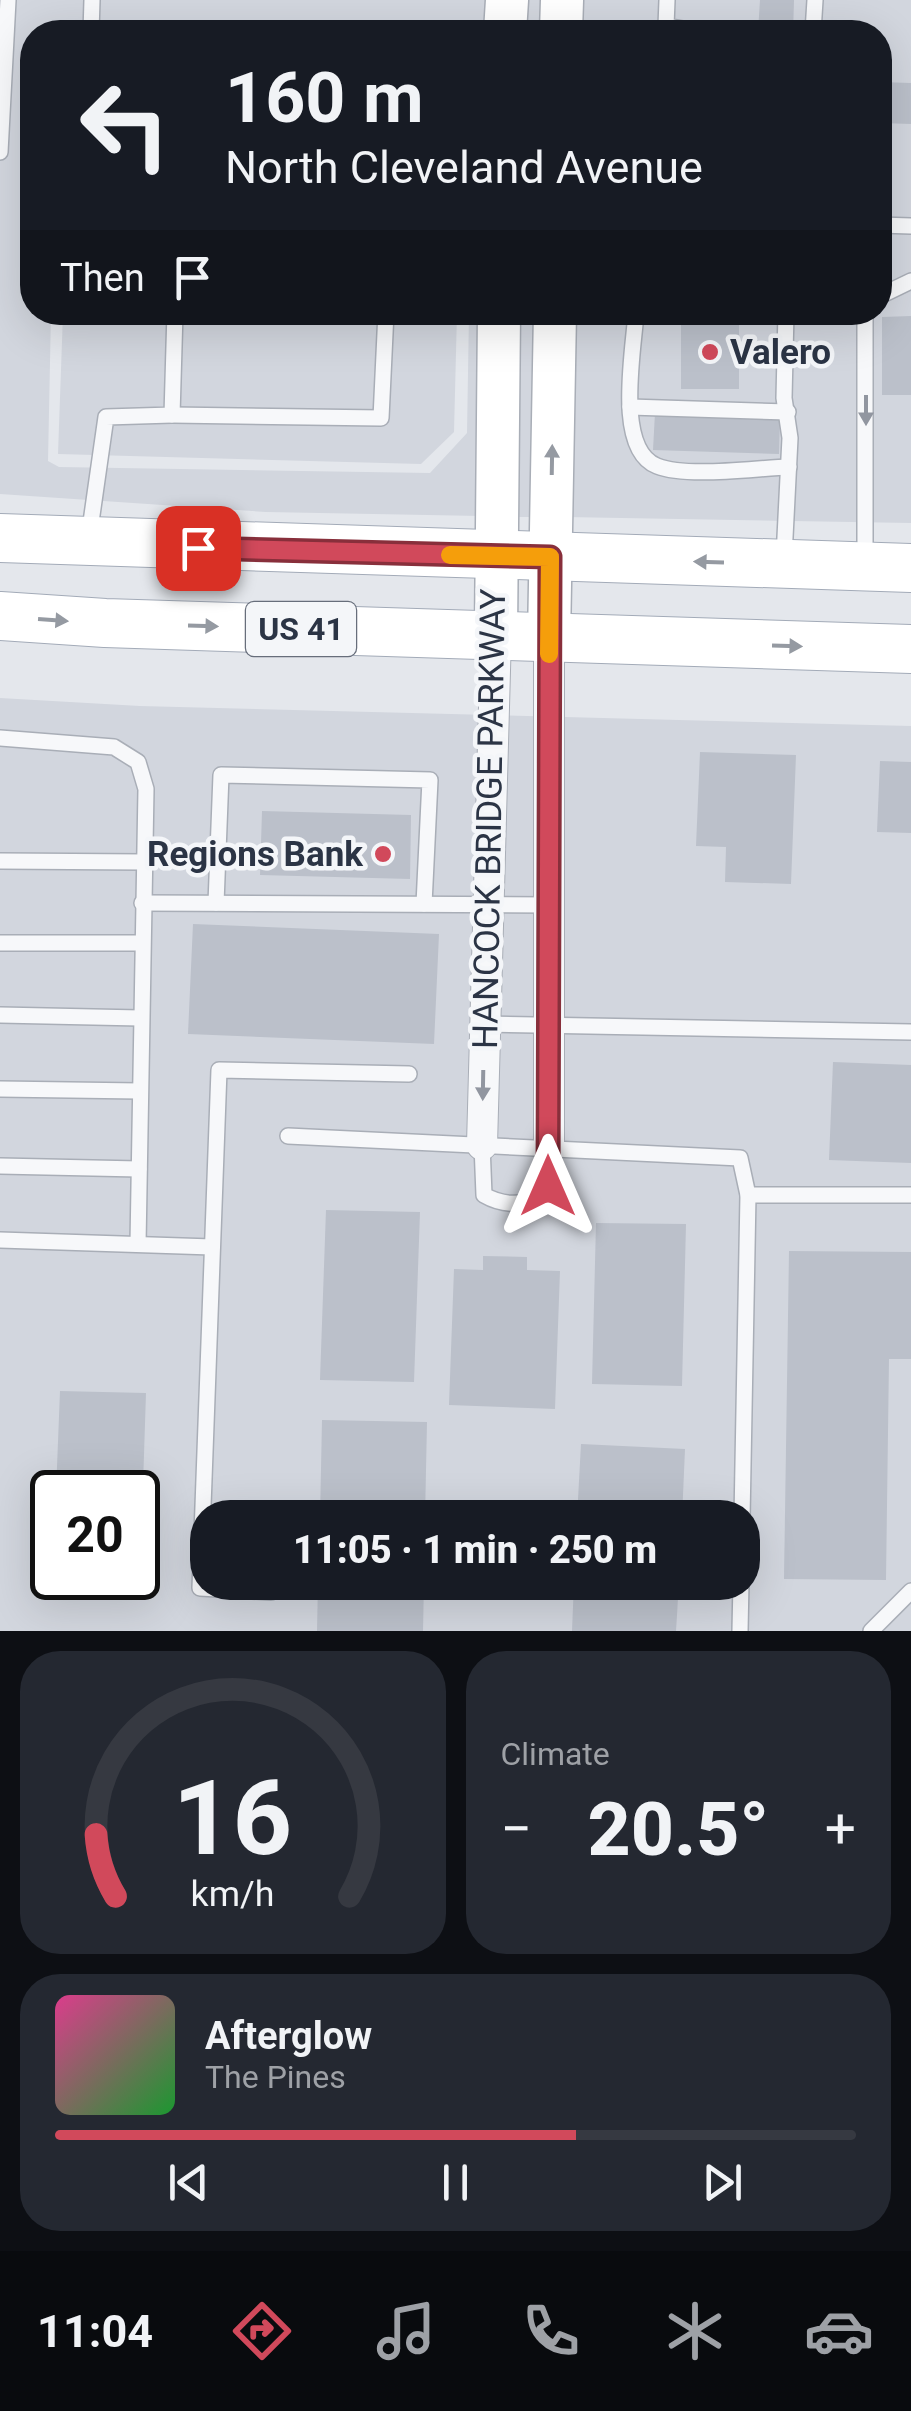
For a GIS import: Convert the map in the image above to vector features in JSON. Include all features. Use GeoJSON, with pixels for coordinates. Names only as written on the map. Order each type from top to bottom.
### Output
{"type":"FeatureCollection","features":[{"type":"Feature","properties":{"kind":"main road","name":"HANCOCK BRIDGE PARKWAY"},"geometry":{"type":"LineString","coordinates":[[496,634],[499,325]]}},
{"type":"Feature","properties":{"kind":"main road","name":"HANCOCK BRIDGE PARKWAY"},"geometry":{"type":"LineString","coordinates":[[550,639],[555,325]]}},
{"type":"Feature","properties":{"kind":"main road","name":"US 41"},"geometry":{"type":"LineString","coordinates":[[0,538],[87,544],[888,568]]}},
{"type":"Feature","properties":{"kind":"main road","name":"US 41"},"geometry":{"type":"LineString","coordinates":[[0,616],[105,623],[911,649]]}},
{"type":"Feature","properties":{"kind":"street","name":"HANCOCK BRIDGE PARKWAY"},"geometry":{"type":"LineString","coordinates":[[482,1145],[496,634]]}},
{"type":"Feature","properties":{"kind":"street","name":"HANCOCK BRIDGE PARKWAY"},"geometry":{"type":"LineString","coordinates":[[548,1146],[550,639]]}},
{"type":"Feature","properties":{"kind":"lane"},"geometry":{"type":"LineString","coordinates":[[0,152],[8,0]]}},
{"type":"Feature","properties":{"kind":"lane"},"geometry":{"type":"LineString","coordinates":[[172,415],[175,325]]}},
{"type":"Feature","properties":{"kind":"lane"},"geometry":{"type":"LineString","coordinates":[[87,544],[106,417],[381,418],[385,325]]}},
{"type":"Feature","properties":{"kind":"lane"},"geometry":{"type":"LineString","coordinates":[[635,325],[630,407],[632,437],[642,454],[656,466],[789,467]]}},
{"type":"Feature","properties":{"kind":"lane"},"geometry":{"type":"LineString","coordinates":[[784,564],[789,467],[784,398],[786,325]]}},
{"type":"Feature","properties":{"kind":"lane"},"geometry":{"type":"LineString","coordinates":[[866,325],[888,568]]}},
{"type":"Feature","properties":{"kind":"lane"},"geometry":{"type":"LineString","coordinates":[[630,407],[788,412]]}},
{"type":"Feature","properties":{"kind":"lane"},"geometry":{"type":"LineString","coordinates":[[0,738],[114,746],[138,762],[146,789],[138,1244]]}},
{"type":"Feature","properties":{"kind":"lane"},"geometry":{"type":"LineString","coordinates":[[216,903],[221,775],[430,780],[424,904]]}},
{"type":"Feature","properties":{"kind":"lane"},"geometry":{"type":"LineString","coordinates":[[0,861],[144,862]]}},
{"type":"Feature","properties":{"kind":"lane"},"geometry":{"type":"LineString","coordinates":[[142,903],[549,905]]}},
{"type":"Feature","properties":{"kind":"lane"},"geometry":{"type":"LineString","coordinates":[[0,943],[141,943]]}},
{"type":"Feature","properties":{"kind":"lane"},"geometry":{"type":"LineString","coordinates":[[0,1015],[140,1018]]}},
{"type":"Feature","properties":{"kind":"lane"},"geometry":{"type":"LineString","coordinates":[[485,1024],[911,1032]]}},
{"type":"Feature","properties":{"kind":"lane"},"geometry":{"type":"LineString","coordinates":[[203,1500],[219,1070],[410,1074]]}},
{"type":"Feature","properties":{"kind":"lane"},"geometry":{"type":"LineString","coordinates":[[0,1089],[139,1091]]}},
{"type":"Feature","properties":{"kind":"lane"},"geometry":{"type":"LineString","coordinates":[[288,1136],[740,1158],[748,1195],[742,1500]]}},
{"type":"Feature","properties":{"kind":"lane"},"geometry":{"type":"LineString","coordinates":[[482,1145],[484,1195],[498,1204],[540,1200],[548,1186],[548,1146]]}},
{"type":"Feature","properties":{"kind":"lane"},"geometry":{"type":"LineString","coordinates":[[0,1166],[138,1168]]}},
{"type":"Feature","properties":{"kind":"lane"},"geometry":{"type":"LineString","coordinates":[[748,1195],[911,1195]]}},
{"type":"Feature","properties":{"kind":"lane"},"geometry":{"type":"LineString","coordinates":[[0,1240],[212,1247]]}},
{"type":"Feature","properties":{"kind":"lane"},"geometry":{"type":"LineString","coordinates":[[872,1631],[911,1591]]}},
{"type":"Feature","properties":{"kind":"lane"},"geometry":{"type":"LineString","coordinates":[[740,1600],[740,1631]]}},
{"type":"Feature","properties":{"kind":"shaded area"},"geometry":{"type":"Polygon","coordinates":[[[0,0],[492,0],[491,20],[20,20],[20,325],[51,325],[48,461],[59,467],[430,473],[467,433],[469,325],[485,325],[481,516],[266,512],[0,494],[0,0]]]}},
{"type":"Feature","properties":{"kind":"shaded area"},"geometry":{"type":"Polygon","coordinates":[[[521,0],[547,0],[547,20],[520,20],[521,0]]]}},
{"type":"Feature","properties":{"kind":"shaded area"},"geometry":{"type":"Polygon","coordinates":[[[577,0],[911,0],[911,523],[565,517],[570,325],[892,325],[892,20],[576,20],[577,0]]]}},
{"type":"Feature","properties":{"kind":"shaded area"},"geometry":{"type":"Polygon","coordinates":[[[63,325],[457,325],[454,432],[421,464],[58,454],[63,325]]]}},
{"type":"Feature","properties":{"kind":"shaded area"},"geometry":{"type":"Polygon","coordinates":[[[514,325],[540,325],[536,517],[510,517],[514,325]]]}},
{"type":"Feature","properties":{"kind":"shaded area"},"geometry":{"type":"Polygon","coordinates":[[[0,698],[140,706],[911,726],[911,1631],[0,1631],[0,698]]]}},
{"type":"Feature","properties":{"kind":"building"},"geometry":{"type":"Polygon","coordinates":[[[760,0],[794,0],[793,20],[759,20],[760,0]]]}},
{"type":"Feature","properties":{"kind":"building"},"geometry":{"type":"Polygon","coordinates":[[[892,82],[911,83],[911,124],[892,123],[892,82]]]}},
{"type":"Feature","properties":{"kind":"building"},"geometry":{"type":"Polygon","coordinates":[[[911,316],[911,395],[882,395],[882,325],[892,325],[892,317],[911,316]]]}},
{"type":"Feature","properties":{"kind":"building","name":"Valero"},"geometry":{"type":"Polygon","coordinates":[[[681,325],[739,325],[739,389],[681,389],[681,325]]]}},
{"type":"Feature","properties":{"kind":"building"},"geometry":{"type":"Polygon","coordinates":[[[655,413],[780,417],[779,454],[653,450],[655,413]]]}},
{"type":"Feature","properties":{"kind":"building"},"geometry":{"type":"Polygon","coordinates":[[[700,752],[796,755],[791,884],[725,882],[726,847],[696,846],[700,752]]]}},
{"type":"Feature","properties":{"kind":"building"},"geometry":{"type":"Polygon","coordinates":[[[880,761],[911,762],[911,833],[877,832],[880,761]]]}},
{"type":"Feature","properties":{"kind":"building"},"geometry":{"type":"Polygon","coordinates":[[[262,811],[411,815],[410,879],[260,875],[262,811]]]}},
{"type":"Feature","properties":{"kind":"building"},"geometry":{"type":"Polygon","coordinates":[[[193,924],[439,934],[434,1044],[188,1034],[193,924]]]}},
{"type":"Feature","properties":{"kind":"building"},"geometry":{"type":"Polygon","coordinates":[[[833,1062],[911,1065],[911,1163],[829,1160],[833,1062]]]}},
{"type":"Feature","properties":{"kind":"building"},"geometry":{"type":"Polygon","coordinates":[[[326,1210],[420,1212],[414,1382],[320,1380],[326,1210]]]}},
{"type":"Feature","properties":{"kind":"building"},"geometry":{"type":"Polygon","coordinates":[[[596,1223],[686,1224],[682,1386],[592,1384],[596,1223]]]}},
{"type":"Feature","properties":{"kind":"building"},"geometry":{"type":"Polygon","coordinates":[[[789,1251],[911,1252],[911,1359],[889,1359],[886,1580],[784,1579],[789,1251]]]}},
{"type":"Feature","properties":{"kind":"building"},"geometry":{"type":"Polygon","coordinates":[[[483,1256],[527,1257],[527,1270],[560,1271],[555,1409],[449,1405],[454,1269],[483,1270],[483,1256]]]}},
{"type":"Feature","properties":{"kind":"building"},"geometry":{"type":"Polygon","coordinates":[[[60,1391],[146,1393],[144,1470],[57,1470],[60,1391]]]}},
{"type":"Feature","properties":{"kind":"building"},"geometry":{"type":"Polygon","coordinates":[[[322,1420],[427,1422],[425,1500],[320,1500],[322,1420]]]}},
{"type":"Feature","properties":{"kind":"building"},"geometry":{"type":"Polygon","coordinates":[[[581,1444],[685,1449],[683,1500],[578,1500],[581,1444]]]}},
{"type":"Feature","properties":{"kind":"building"},"geometry":{"type":"Polygon","coordinates":[[[318,1600],[424,1600],[423,1631],[317,1631],[318,1600]]]}},
{"type":"Feature","properties":{"kind":"building"},"geometry":{"type":"Polygon","coordinates":[[[573,1600],[678,1600],[676,1631],[572,1631],[573,1600]]]}},
{"type":"Feature","properties":{"kind":"slow traffic"},"geometry":{"type":"LineString","coordinates":[[450,555],[550,557],[549,654]]}},
{"type":"Feature","properties":{"kind":"place","name":"Valero"},"geometry":{"type":"Point","coordinates":[710,352]}},
{"type":"Feature","properties":{"kind":"place","name":"Regions Bank"},"geometry":{"type":"Point","coordinates":[383,854]}},
{"type":"Feature","properties":{"kind":"route"},"geometry":{"type":"LineString","coordinates":[[198,548],[550,557],[548,1186]]}}]}
